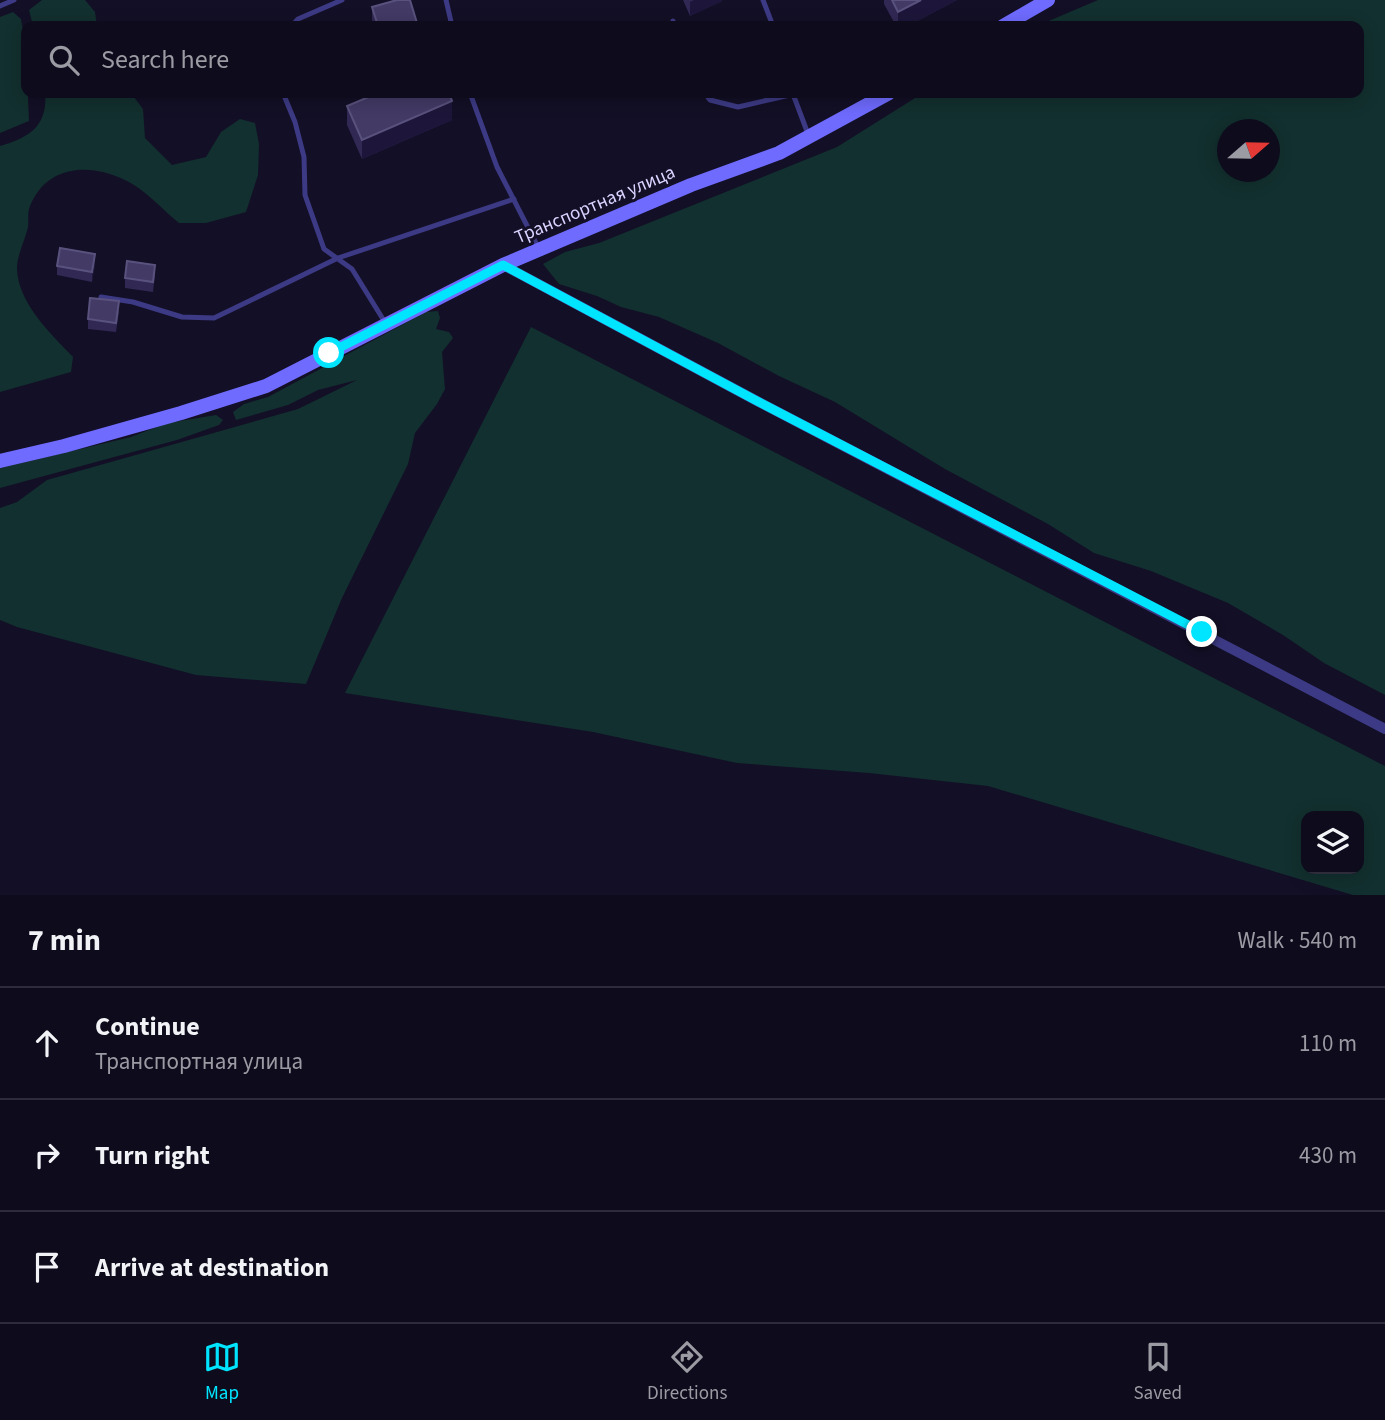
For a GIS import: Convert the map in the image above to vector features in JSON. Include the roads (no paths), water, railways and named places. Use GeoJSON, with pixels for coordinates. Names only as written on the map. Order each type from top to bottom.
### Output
{"type":"FeatureCollection","features":[{"type":"Feature","properties":{"kind":"main road"},"geometry":{"type":"LineString","coordinates":[[1012,21],[1048,0]]}},
{"type":"Feature","properties":{"kind":"main road","name":"Транспортная улица"},"geometry":{"type":"LineString","coordinates":[[0,461],[181,413],[265,386],[503,265],[691,185],[779,153],[880,98]]}},
{"type":"Feature","properties":{"kind":"street"},"geometry":{"type":"LineString","coordinates":[[503,265],[757,401],[1385,729]]}},
{"type":"Feature","properties":{"kind":"lane"},"geometry":{"type":"LineString","coordinates":[[0,6],[14,0]]}},
{"type":"Feature","properties":{"kind":"lane"},"geometry":{"type":"LineString","coordinates":[[296,21],[342,0]]}},
{"type":"Feature","properties":{"kind":"lane"},"geometry":{"type":"LineString","coordinates":[[446,0],[451,21]]}},
{"type":"Feature","properties":{"kind":"lane"},"geometry":{"type":"LineString","coordinates":[[763,0],[772,21]]}},
{"type":"Feature","properties":{"kind":"lane"},"geometry":{"type":"LineString","coordinates":[[286,98],[304,157],[305,195],[324,249],[352,269],[386,324]]}},
{"type":"Feature","properties":{"kind":"lane"},"geometry":{"type":"LineString","coordinates":[[472,98],[497,167],[539,249]]}},
{"type":"Feature","properties":{"kind":"lane"},"geometry":{"type":"LineString","coordinates":[[708,98],[738,107],[773,98]]}},
{"type":"Feature","properties":{"kind":"lane"},"geometry":{"type":"LineString","coordinates":[[795,98],[808,137]]}},
{"type":"Feature","properties":{"kind":"lane"},"geometry":{"type":"LineString","coordinates":[[101,297],[133,302],[182,317],[214,318],[338,258],[514,199]]}}]}
